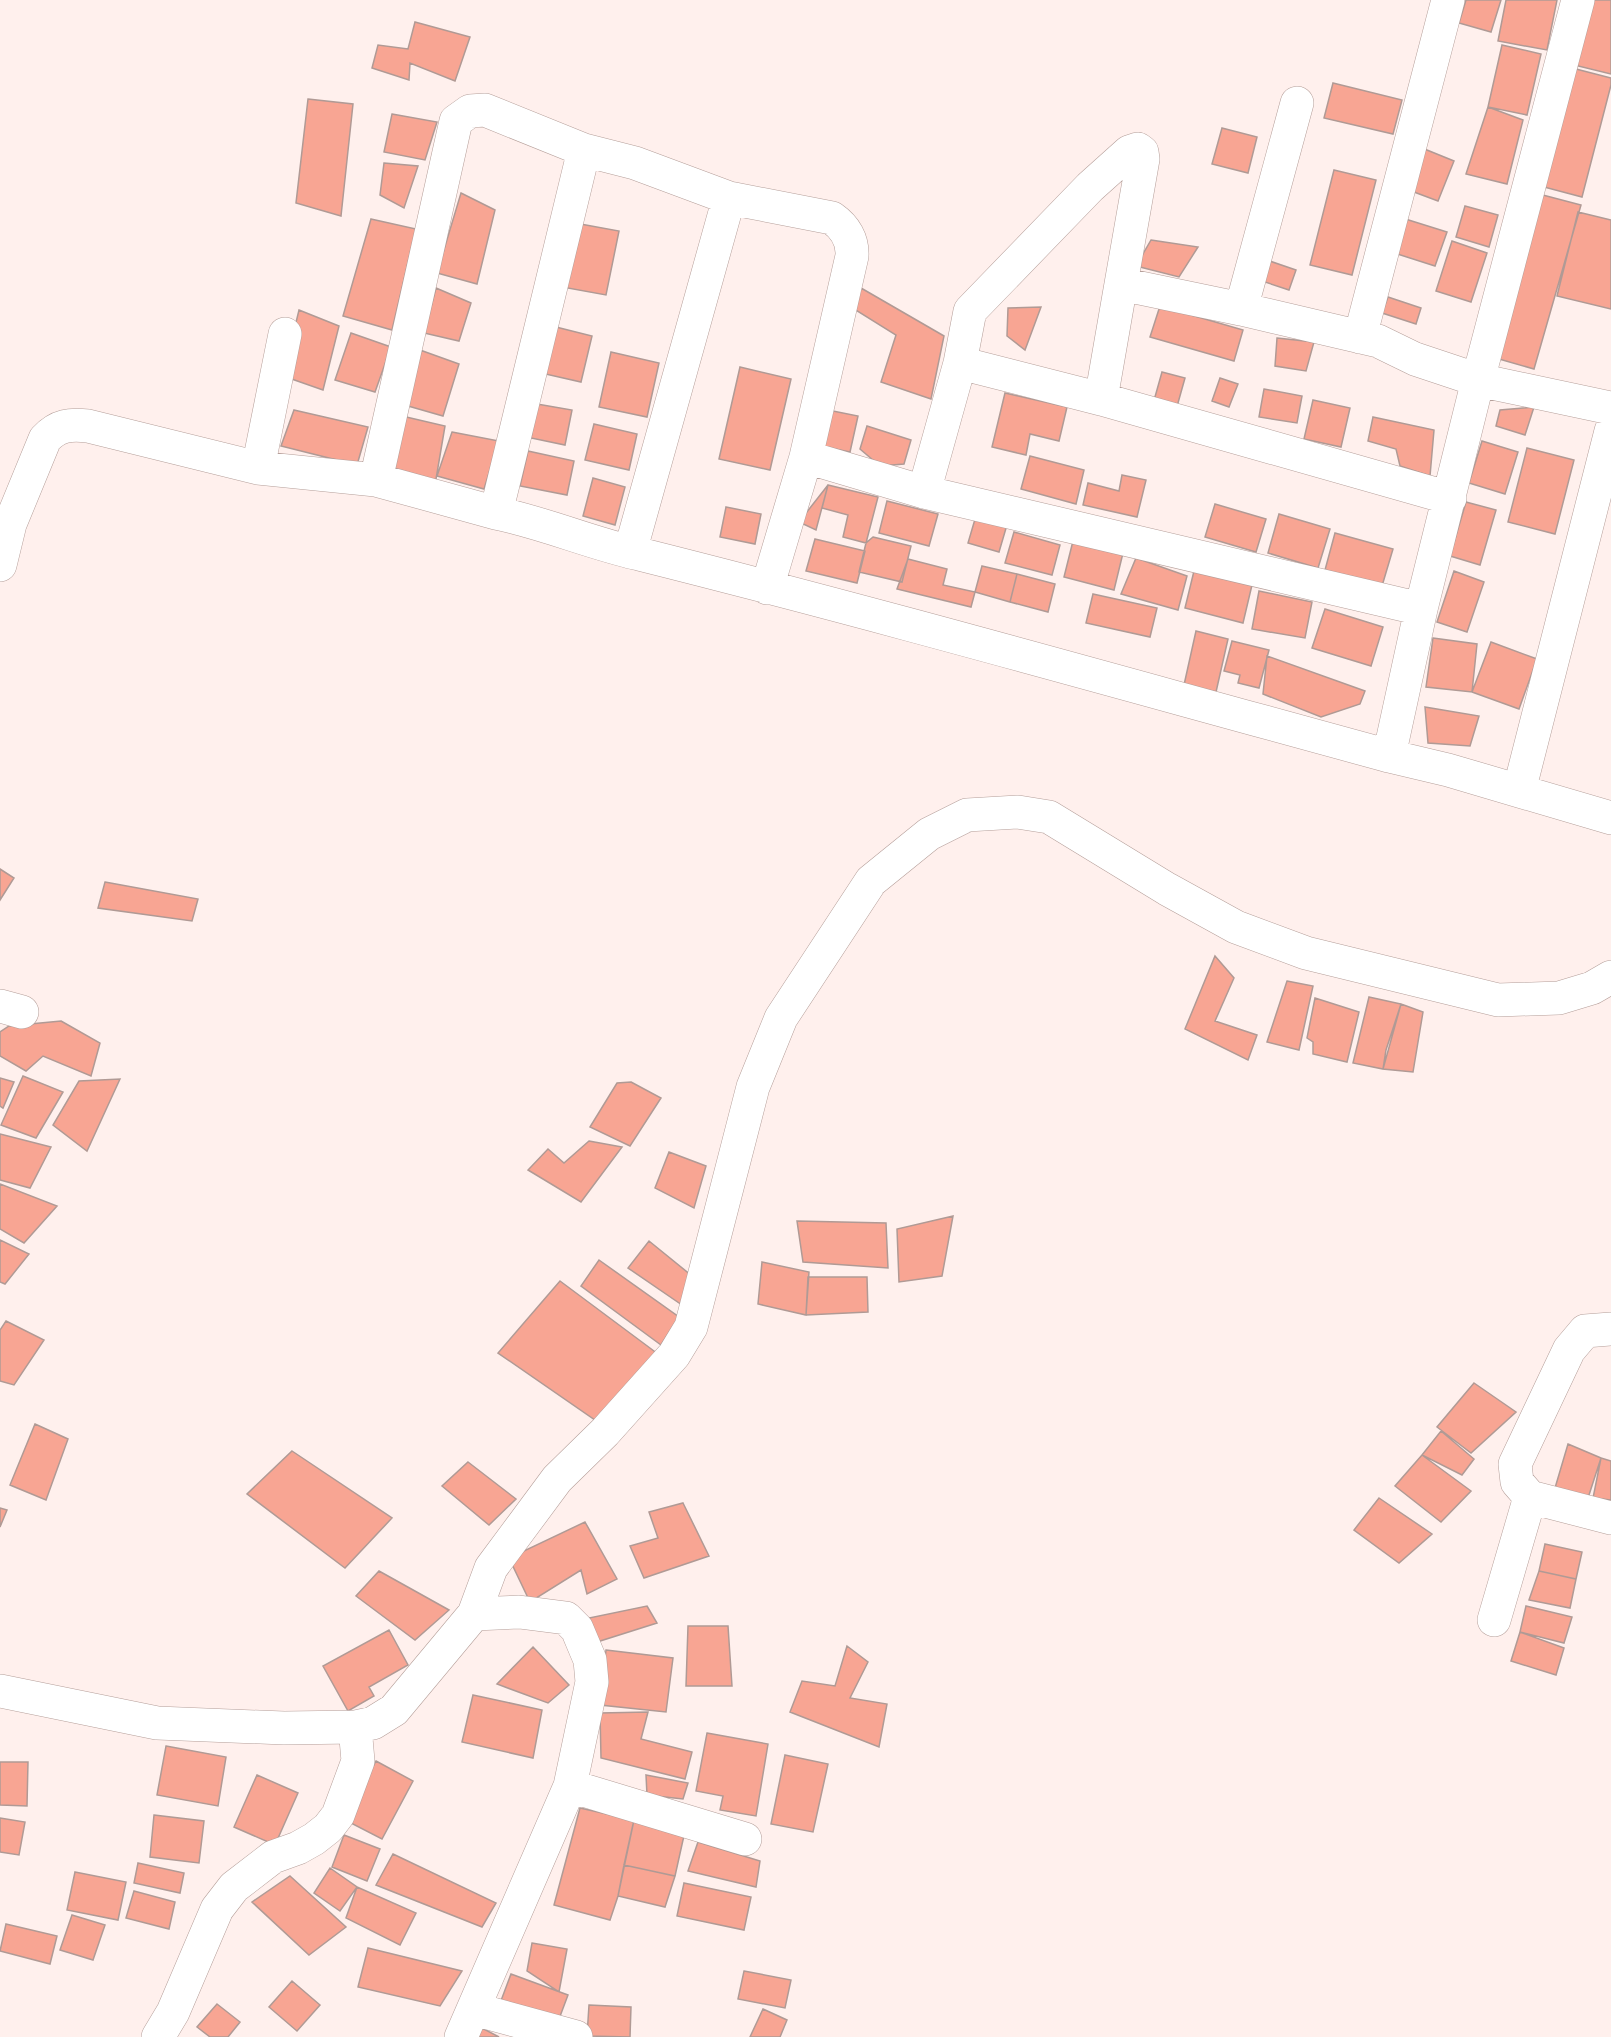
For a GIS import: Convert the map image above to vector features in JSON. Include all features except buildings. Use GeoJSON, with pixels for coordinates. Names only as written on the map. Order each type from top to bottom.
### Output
{"type":"FeatureCollection","features":[{"type":"Feature","properties":{"kind":"street"},"geometry":{"type":"LineString","coordinates":[[1389,756],[1478,380],[1578,0]]}},
{"type":"Feature","properties":{"kind":"street"},"geometry":{"type":"LineString","coordinates":[[1360,337],[1439,6]]}},
{"type":"Feature","properties":{"kind":"street"},"geometry":{"type":"LineString","coordinates":[[1241,309],[1297,103]]}},
{"type":"Feature","properties":{"kind":"street"},"geometry":{"type":"LineString","coordinates":[[376,480],[456,121],[470,111],[485,110],[584,150],[635,163],[729,198],[832,218],[842,225],[853,246],[806,457],[766,588]]}},
{"type":"Feature","properties":{"kind":"street"},"geometry":{"type":"LineString","coordinates":[[924,492],[960,363],[970,312],[1090,186],[1129,152],[1138,149],[1142,152],[1143,159],[1101,399]]}},
{"type":"Feature","properties":{"kind":"street"},"geometry":{"type":"LineString","coordinates":[[496,513],[584,150]]}},
{"type":"Feature","properties":{"kind":"street"},"geometry":{"type":"LineString","coordinates":[[630,552],[729,198]]}},
{"type":"Feature","properties":{"kind":"street"},"geometry":{"type":"LineString","coordinates":[[1121,284],[1378,341],[1415,359],[1478,380],[1611,408]]}},
{"type":"Feature","properties":{"kind":"street"},"geometry":{"type":"LineString","coordinates":[[258,468],[285,334]]}},
{"type":"Feature","properties":{"kind":"street"},"geometry":{"type":"LineString","coordinates":[[960,363],[1101,399],[1450,498]]}},
{"type":"Feature","properties":{"kind":"street"},"geometry":{"type":"LineString","coordinates":[[0,565],[10,524],[45,439],[56,428],[72,424],[88,426],[258,468],[376,480],[529,520],[630,552],[1448,770],[1611,818]]}},
{"type":"Feature","properties":{"kind":"street"},"geometry":{"type":"LineString","coordinates":[[1519,791],[1611,431]]}},
{"type":"Feature","properties":{"kind":"street"},"geometry":{"type":"LineString","coordinates":[[806,457],[924,492],[1422,609]]}},
{"type":"Feature","properties":{"kind":"street"},"geometry":{"type":"LineString","coordinates":[[0,1691],[157,1723],[284,1728],[355,1727],[373,1723],[394,1710],[474,1614],[492,1568],[557,1479],[605,1432],[659,1372],[691,1327],[753,1087],[781,1017],[871,880],[929,834],[967,815],[1018,812],[1049,817],[1167,889],[1236,927],[1306,953],[1498,1000],[1558,998],[1592,988],[1611,977]]}},
{"type":"Feature","properties":{"kind":"street"},"geometry":{"type":"LineString","coordinates":[[1611,1329],[1585,1331],[1569,1350],[1515,1464],[1517,1482],[1530,1497],[1611,1518]]}},
{"type":"Feature","properties":{"kind":"street"},"geometry":{"type":"LineString","coordinates":[[1494,1620],[1530,1497]]}},
{"type":"Feature","properties":{"kind":"street"},"geometry":{"type":"LineString","coordinates":[[474,1614],[519,1612],[566,1618],[577,1629],[590,1660],[592,1682],[570,1786],[468,2023],[576,2037]]}},
{"type":"Feature","properties":{"kind":"street"},"geometry":{"type":"LineString","coordinates":[[158,2037],[173,2012],[217,1909],[234,1887],[273,1857],[298,1848],[314,1839],[328,1828],[338,1815],[358,1761],[355,1727]]}},
{"type":"Feature","properties":{"kind":"street"},"geometry":{"type":"LineString","coordinates":[[570,1786],[745,1839]]}}]}
